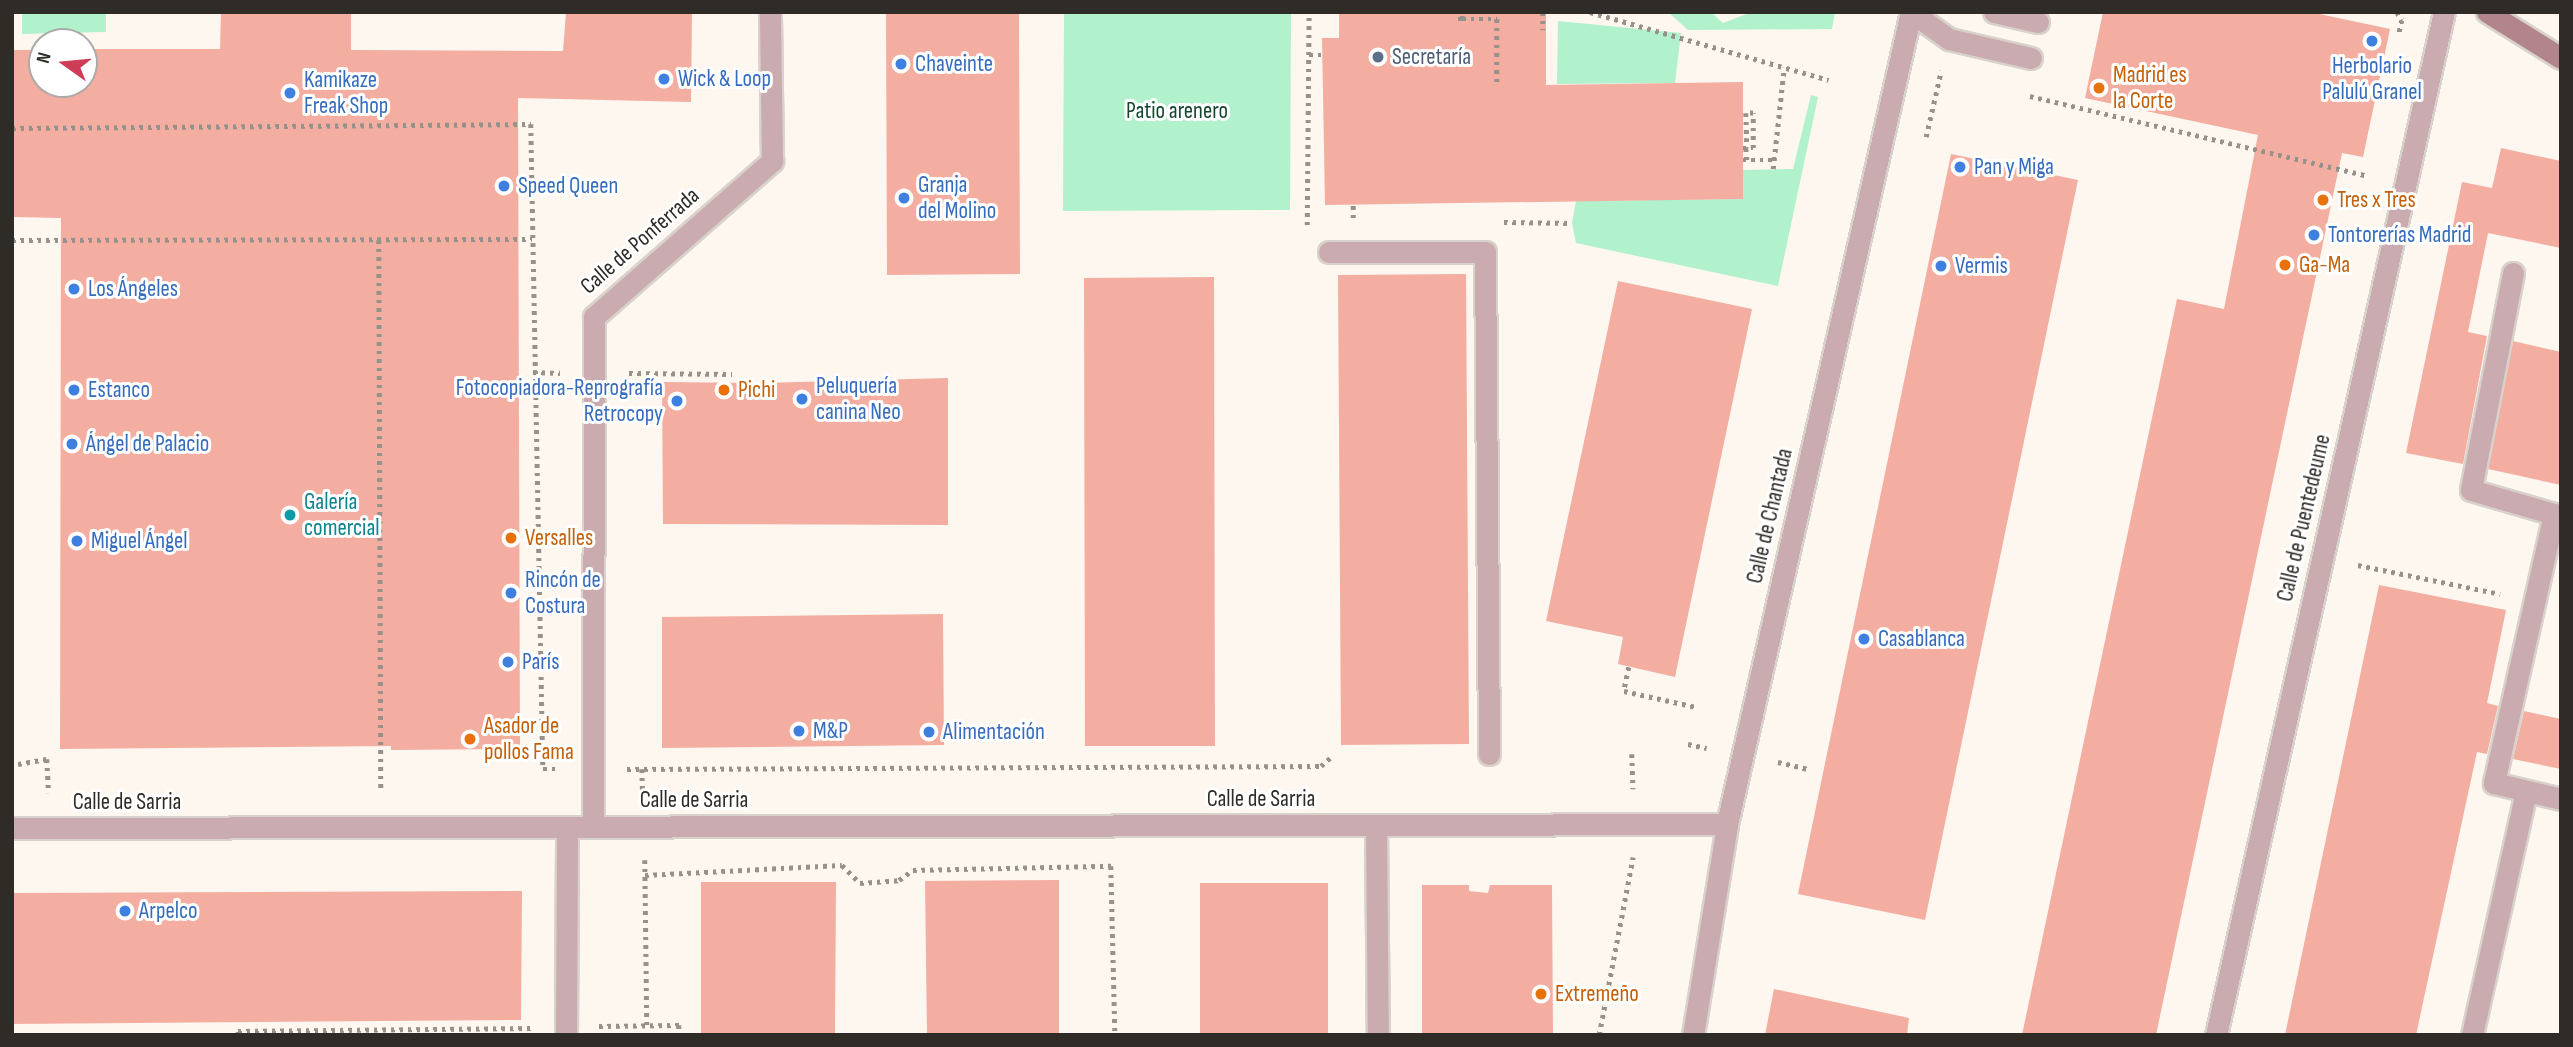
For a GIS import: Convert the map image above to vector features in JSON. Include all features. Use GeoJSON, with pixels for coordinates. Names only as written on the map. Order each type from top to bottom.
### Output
{"type":"FeatureCollection","features":[{"type":"Feature","properties":{"kind":"street","name":"Calle de Ponferrada"},"geometry":{"type":"LineString","coordinates":[[593,827],[594,317],[772,161],[770,12]]}},
{"type":"Feature","properties":{"kind":"street"},"geometry":{"type":"LineString","coordinates":[[1911,12],[1949,39],[2031,58]]}},
{"type":"Feature","properties":{"kind":"street","name":"Calle de Chantada"},"geometry":{"type":"LineString","coordinates":[[1693,1035],[1727,824],[1911,12]]}},
{"type":"Feature","properties":{"kind":"street"},"geometry":{"type":"LineString","coordinates":[[1994,12],[2038,22]]}},
{"type":"Feature","properties":{"kind":"street","name":"Calle de Puentedeume"},"geometry":{"type":"LineString","coordinates":[[2216,1035],[2444,12]]}},
{"type":"Feature","properties":{"kind":"street"},"geometry":{"type":"LineString","coordinates":[[2487,12],[2561,58]]}},
{"type":"Feature","properties":{"kind":"street"},"geometry":{"type":"LineString","coordinates":[[1329,252],[1485,251],[1489,754]]}},
{"type":"Feature","properties":{"kind":"street"},"geometry":{"type":"LineString","coordinates":[[2513,273],[2472,490],[2557,515],[2494,783],[2561,799]]}},
{"type":"Feature","properties":{"kind":"street"},"geometry":{"type":"LineString","coordinates":[[2472,1035],[2526,791]]}},
{"type":"Feature","properties":{"kind":"street","name":"Calle de Sarria"},"geometry":{"type":"LineString","coordinates":[[12,828],[1727,824]]}},
{"type":"Feature","properties":{"kind":"street"},"geometry":{"type":"LineString","coordinates":[[1376,825],[1378,1035]]}},
{"type":"Feature","properties":{"kind":"street"},"geometry":{"type":"LineString","coordinates":[[565,1031],[567,827]]}},
{"type":"Feature","properties":{"kind":"path"},"geometry":{"type":"LineString","coordinates":[[1307,206],[1309,12]]}},
{"type":"Feature","properties":{"kind":"path"},"geometry":{"type":"LineString","coordinates":[[1462,12],[1460,19],[1497,19],[1497,85]]}},
{"type":"Feature","properties":{"kind":"path"},"geometry":{"type":"LineString","coordinates":[[1543,12],[1543,30]]}},
{"type":"Feature","properties":{"kind":"path"},"geometry":{"type":"LineString","coordinates":[[1590,12],[1829,80]]}},
{"type":"Feature","properties":{"kind":"path"},"geometry":{"type":"LineString","coordinates":[[1309,55],[1323,55]]}},
{"type":"Feature","properties":{"kind":"path"},"geometry":{"type":"LineString","coordinates":[[1773,169],[1784,68]]}},
{"type":"Feature","properties":{"kind":"path"},"geometry":{"type":"LineString","coordinates":[[1940,74],[1954,78]]}},
{"type":"Feature","properties":{"kind":"path"},"geometry":{"type":"LineString","coordinates":[[2021,94],[2369,176]]}},
{"type":"Feature","properties":{"kind":"path"},"geometry":{"type":"LineString","coordinates":[[1745,148],[1753,148],[1753,113],[1746,113],[1745,148],[1745,160],[1774,160]]}},
{"type":"Feature","properties":{"kind":"path"},"geometry":{"type":"LineString","coordinates":[[12,128],[531,124],[531,239],[12,240]]}},
{"type":"Feature","properties":{"kind":"path"},"geometry":{"type":"LineString","coordinates":[[1353,205],[1353,220]]}},
{"type":"Feature","properties":{"kind":"path","name":"Calle de Sarria"},"geometry":{"type":"LineString","coordinates":[[531,239],[543,769],[1298,766],[1321,765],[1331,757]]}},
{"type":"Feature","properties":{"kind":"path"},"geometry":{"type":"LineString","coordinates":[[379,240],[381,828]]}},
{"type":"Feature","properties":{"kind":"path"},"geometry":{"type":"LineString","coordinates":[[2322,558],[2535,600]]}},
{"type":"Feature","properties":{"kind":"path"},"geometry":{"type":"LineString","coordinates":[[1629,667],[1624,691],[1696,706]]}},
{"type":"Feature","properties":{"kind":"path"},"geometry":{"type":"LineString","coordinates":[[18,764],[47,759]]}},
{"type":"Feature","properties":{"kind":"path"},"geometry":{"type":"LineString","coordinates":[[642,769],[647,1026]]}},
{"type":"Feature","properties":{"kind":"path"},"geometry":{"type":"LineString","coordinates":[[1599,1035],[1633,863]]}},
{"type":"Feature","properties":{"kind":"path"},"geometry":{"type":"LineString","coordinates":[[645,875],[842,865],[860,883],[899,880],[913,870],[1111,866],[1115,1035]]}},
{"type":"Feature","properties":{"kind":"path"},"geometry":{"type":"LineString","coordinates":[[238,1035],[238,1031],[565,1031],[679,1025],[680,1035]]}},
{"type":"Feature","properties":{"kind":"green space"},"geometry":{"type":"Polygon","coordinates":[[[22,12],[106,12],[106,32],[98,32],[98,28],[28,28],[28,34],[22,34],[22,12]]]}},
{"type":"Feature","properties":{"kind":"green space","name":"Patio arenero"},"geometry":{"type":"Polygon","coordinates":[[[1064,12],[1291,12],[1290,210],[1063,211],[1064,12]]]}},
{"type":"Feature","properties":{"kind":"green space"},"geometry":{"type":"Polygon","coordinates":[[[1668,12],[1711,12],[1723,23],[1752,12],[1835,12],[1832,29],[1688,30],[1668,12]]]}},
{"type":"Feature","properties":{"kind":"green space"},"geometry":{"type":"Polygon","coordinates":[[[1558,21],[1681,33],[1675,83],[1557,84],[1558,21]]]}},
{"type":"Feature","properties":{"kind":"green space"},"geometry":{"type":"Polygon","coordinates":[[[1811,95],[1818,97],[1778,286],[1576,243],[1572,223],[1576,201],[1743,199],[1743,170],[1793,169],[1811,95]]]}},
{"type":"Feature","properties":{"kind":"building"},"geometry":{"type":"Polygon","coordinates":[[[221,12],[351,12],[351,50],[563,51],[566,12],[692,12],[691,102],[518,98],[520,749],[391,750],[391,746],[60,749],[61,218],[12,217],[12,50],[28,50],[28,98],[98,98],[98,49],[220,49],[221,12]]]}},
{"type":"Feature","properties":{"kind":"building"},"geometry":{"type":"Polygon","coordinates":[[[886,12],[1019,12],[1020,274],[887,275],[886,12]]]}},
{"type":"Feature","properties":{"kind":"building"},"geometry":{"type":"Polygon","coordinates":[[[1339,12],[1546,12],[1546,85],[1743,82],[1743,199],[1325,205],[1322,38],[1339,38],[1339,12]]]}},
{"type":"Feature","properties":{"kind":"building"},"geometry":{"type":"Polygon","coordinates":[[[2103,12],[2310,12],[2390,29],[2363,157],[2342,153],[2156,1035],[2022,1035],[2177,299],[2224,309],[2258,135],[2085,98],[2103,12]]]}},
{"type":"Feature","properties":{"kind":"building"},"geometry":{"type":"Polygon","coordinates":[[[2501,148],[2561,161],[2561,248],[2488,233],[2468,332],[2487,336],[2463,464],[2406,453],[2462,182],[2492,188],[2501,148]]]}},
{"type":"Feature","properties":{"kind":"building"},"geometry":{"type":"Polygon","coordinates":[[[1951,154],[2078,180],[1925,920],[1798,894],[1951,154]]]}},
{"type":"Feature","properties":{"kind":"building"},"geometry":{"type":"Polygon","coordinates":[[[1466,274],[1469,744],[1341,745],[1338,275],[1466,274]]]}},
{"type":"Feature","properties":{"kind":"building"},"geometry":{"type":"Polygon","coordinates":[[[1214,277],[1215,746],[1085,746],[1084,278],[1214,277]]]}},
{"type":"Feature","properties":{"kind":"building"},"geometry":{"type":"Polygon","coordinates":[[[1618,281],[1752,309],[1675,677],[1618,664],[1623,637],[1546,621],[1618,281]]]}},
{"type":"Feature","properties":{"kind":"building"},"geometry":{"type":"Polygon","coordinates":[[[2513,341],[2561,352],[2561,485],[2488,469],[2513,341]]]}},
{"type":"Feature","properties":{"kind":"building"},"geometry":{"type":"Polygon","coordinates":[[[948,378],[948,525],[663,524],[662,382],[758,383],[948,378]]]}},
{"type":"Feature","properties":{"kind":"building"},"geometry":{"type":"Polygon","coordinates":[[[2379,585],[2506,610],[2487,703],[2498,706],[2487,754],[2477,752],[2416,1035],[2285,1035],[2379,585]]]}},
{"type":"Feature","properties":{"kind":"building"},"geometry":{"type":"Polygon","coordinates":[[[943,614],[944,745],[662,748],[662,617],[943,614]]]}},
{"type":"Feature","properties":{"kind":"building"},"geometry":{"type":"Polygon","coordinates":[[[2524,711],[2561,719],[2561,769],[2513,759],[2524,711]]]}},
{"type":"Feature","properties":{"kind":"building"},"geometry":{"type":"Polygon","coordinates":[[[1059,880],[1059,1035],[927,1035],[925,881],[1059,880]]]}},
{"type":"Feature","properties":{"kind":"building"},"geometry":{"type":"Polygon","coordinates":[[[701,882],[836,882],[835,1035],[701,1035],[701,882]]]}},
{"type":"Feature","properties":{"kind":"building"},"geometry":{"type":"Polygon","coordinates":[[[1200,883],[1328,883],[1328,1035],[1200,1035],[1200,883]]]}},
{"type":"Feature","properties":{"kind":"building"},"geometry":{"type":"Polygon","coordinates":[[[1422,885],[1469,885],[1469,891],[1488,893],[1490,885],[1552,885],[1553,1035],[1422,1035],[1422,885]]]}},
{"type":"Feature","properties":{"kind":"building"},"geometry":{"type":"Polygon","coordinates":[[[522,891],[521,1020],[12,1024],[12,893],[522,891]]]}},
{"type":"Feature","properties":{"kind":"building"},"geometry":{"type":"Polygon","coordinates":[[[1774,989],[1909,1018],[1907,1035],[1765,1035],[1774,989]]]}},
{"type":"Feature","properties":{"kind":"place","name":"Herbolario Palulú Granel"},"geometry":{"type":"Point","coordinates":[2372,41]}},
{"type":"Feature","properties":{"kind":"place","name":"Secretaría"},"geometry":{"type":"Point","coordinates":[1378,57]}},
{"type":"Feature","properties":{"kind":"place","name":"Chaveinte"},"geometry":{"type":"Point","coordinates":[901,64]}},
{"type":"Feature","properties":{"kind":"place","name":"Wick & Loop"},"geometry":{"type":"Point","coordinates":[664,79]}},
{"type":"Feature","properties":{"kind":"place","name":"Madrid es la Corte"},"geometry":{"type":"Point","coordinates":[2099,88]}},
{"type":"Feature","properties":{"kind":"place","name":"Kamikaze Freak Shop"},"geometry":{"type":"Point","coordinates":[290,93]}},
{"type":"Feature","properties":{"kind":"place","name":"Pan y Miga"},"geometry":{"type":"Point","coordinates":[1960,167]}},
{"type":"Feature","properties":{"kind":"place","name":"Speed Queen"},"geometry":{"type":"Point","coordinates":[504,186]}},
{"type":"Feature","properties":{"kind":"place","name":"Granja del Molino"},"geometry":{"type":"Point","coordinates":[904,198]}},
{"type":"Feature","properties":{"kind":"place","name":"Tres x Tres"},"geometry":{"type":"Point","coordinates":[2323,200]}},
{"type":"Feature","properties":{"kind":"place","name":"Tontorerías Madrid"},"geometry":{"type":"Point","coordinates":[2314,235]}},
{"type":"Feature","properties":{"kind":"place","name":"Ga-Ma"},"geometry":{"type":"Point","coordinates":[2285,265]}},
{"type":"Feature","properties":{"kind":"place","name":"Vermis"},"geometry":{"type":"Point","coordinates":[1941,266]}},
{"type":"Feature","properties":{"kind":"place","name":"Los Ángeles"},"geometry":{"type":"Point","coordinates":[74,289]}},
{"type":"Feature","properties":{"kind":"place","name":"Estanco"},"geometry":{"type":"Point","coordinates":[74,390]}},
{"type":"Feature","properties":{"kind":"place","name":"Pichi"},"geometry":{"type":"Point","coordinates":[724,390]}},
{"type":"Feature","properties":{"kind":"place","name":"Peluquería canina Neo"},"geometry":{"type":"Point","coordinates":[802,399]}},
{"type":"Feature","properties":{"kind":"place","name":"Fotocopiadora-Reprografía Retrocopy"},"geometry":{"type":"Point","coordinates":[677,401]}},
{"type":"Feature","properties":{"kind":"place","name":"Ángel de Palacio"},"geometry":{"type":"Point","coordinates":[72,444]}},
{"type":"Feature","properties":{"kind":"place","name":"Galería comercial"},"geometry":{"type":"Point","coordinates":[290,515]}},
{"type":"Feature","properties":{"kind":"place","name":"Versalles"},"geometry":{"type":"Point","coordinates":[511,538]}},
{"type":"Feature","properties":{"kind":"place","name":"Miguel Ángel"},"geometry":{"type":"Point","coordinates":[77,541]}},
{"type":"Feature","properties":{"kind":"place","name":"Rincón de Costura"},"geometry":{"type":"Point","coordinates":[511,593]}},
{"type":"Feature","properties":{"kind":"place","name":"Casablanca"},"geometry":{"type":"Point","coordinates":[1864,639]}},
{"type":"Feature","properties":{"kind":"place","name":"París"},"geometry":{"type":"Point","coordinates":[508,662]}},
{"type":"Feature","properties":{"kind":"place","name":"M&P"},"geometry":{"type":"Point","coordinates":[799,731]}},
{"type":"Feature","properties":{"kind":"place","name":"Alimentación"},"geometry":{"type":"Point","coordinates":[929,732]}},
{"type":"Feature","properties":{"kind":"place","name":"Asador de pollos Fama"},"geometry":{"type":"Point","coordinates":[470,739]}},
{"type":"Feature","properties":{"kind":"place","name":"Arpelco"},"geometry":{"type":"Point","coordinates":[125,911]}},
{"type":"Feature","properties":{"kind":"place","name":"Extremeño"},"geometry":{"type":"Point","coordinates":[1541,994]}}]}
